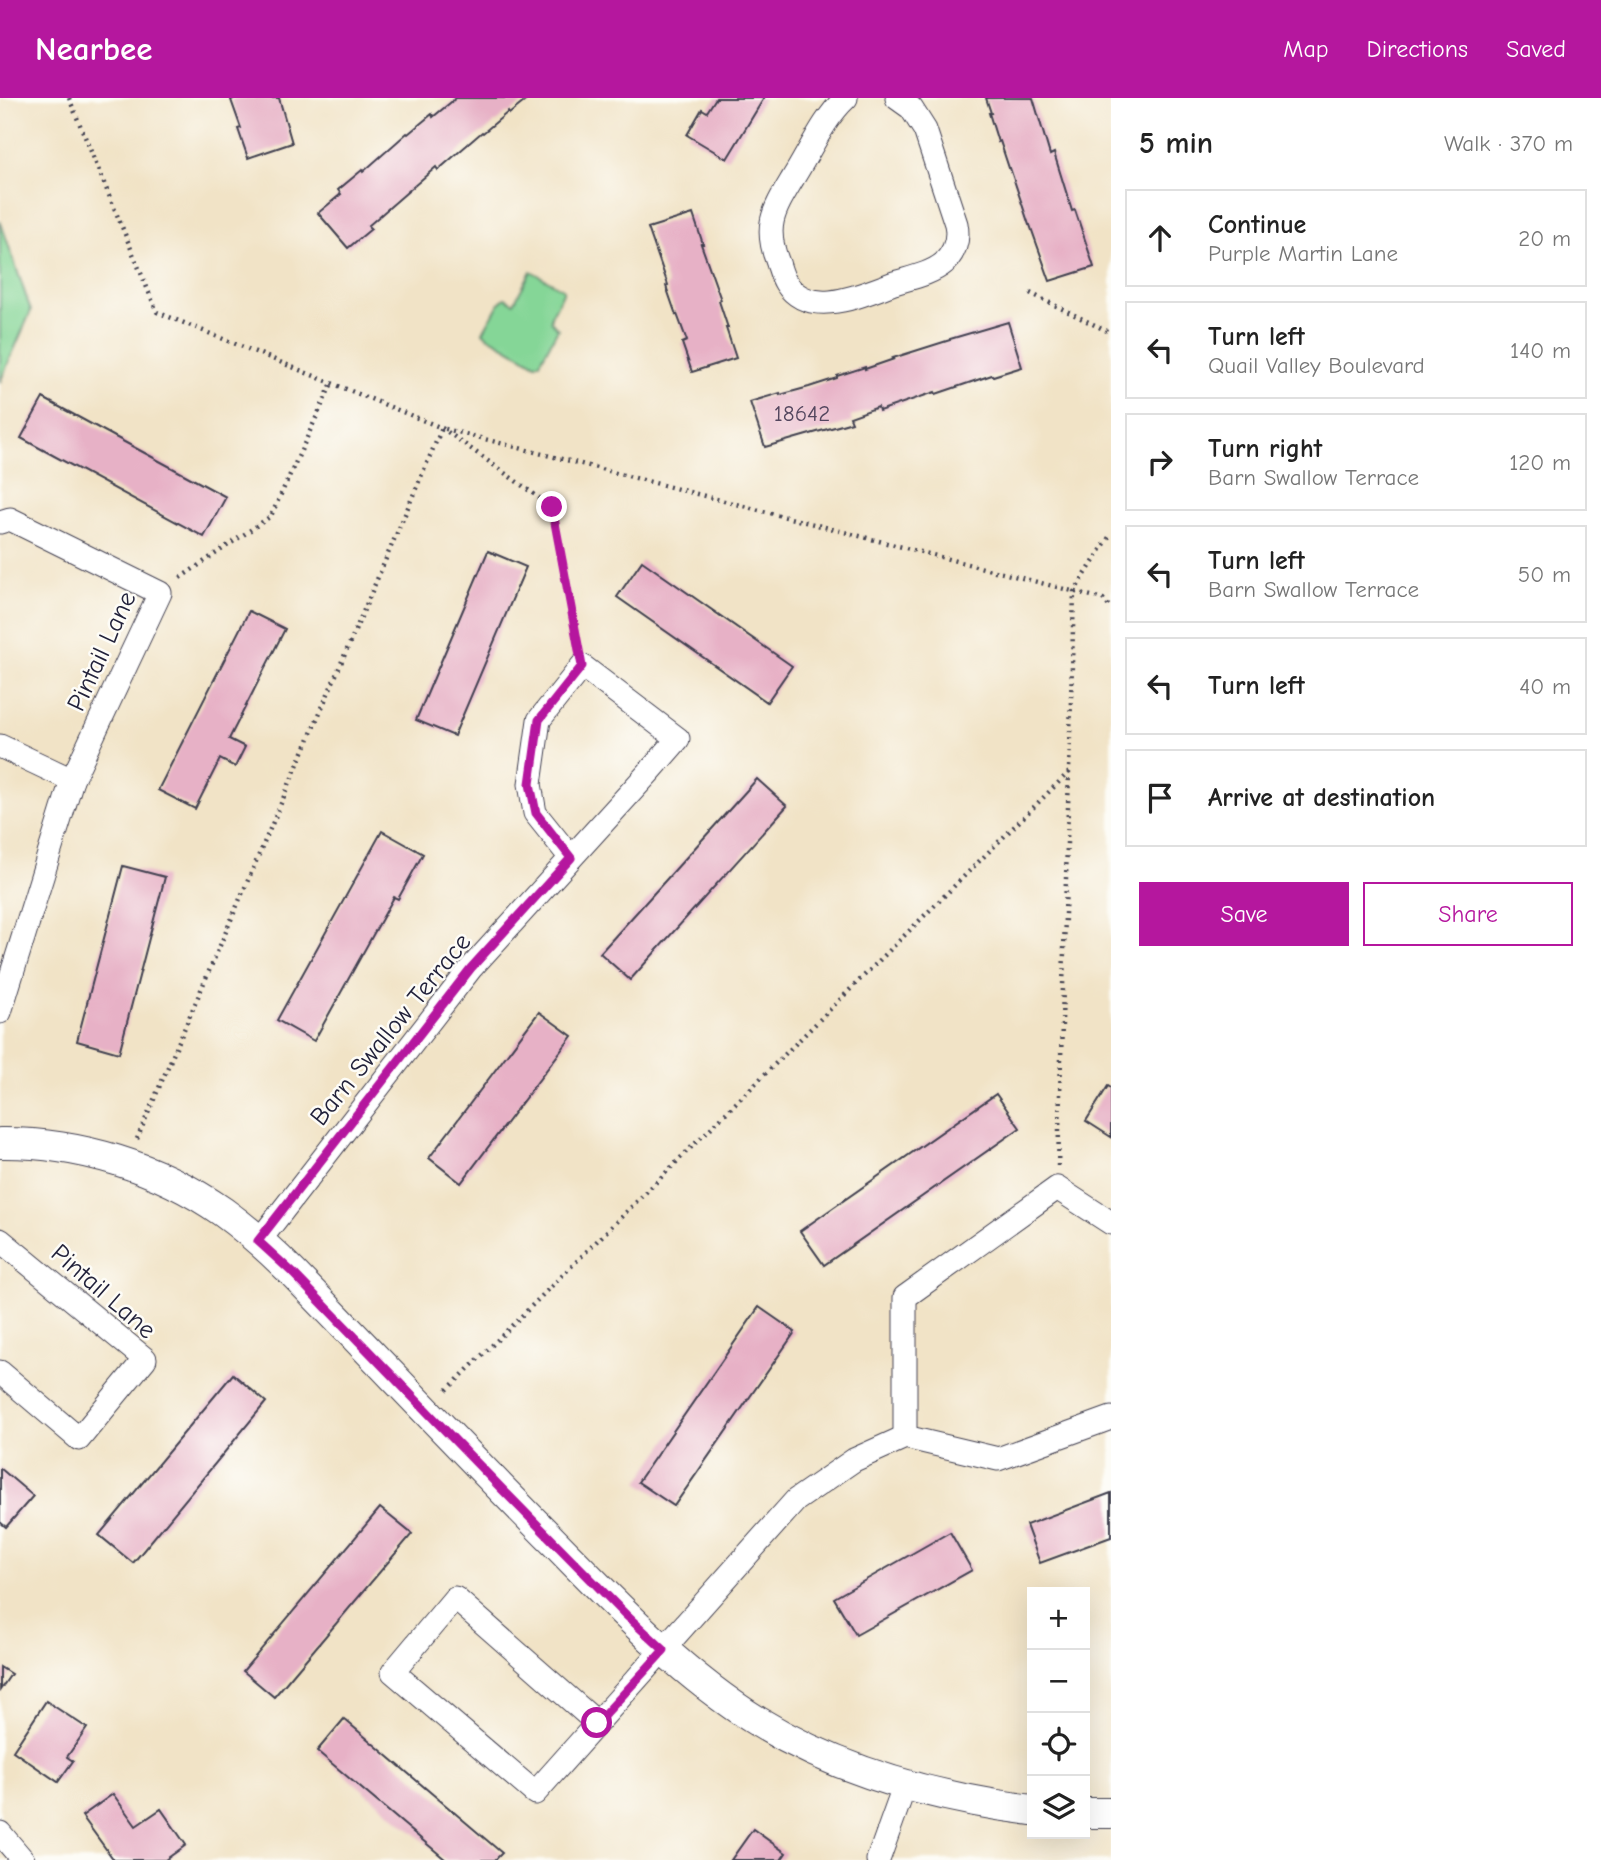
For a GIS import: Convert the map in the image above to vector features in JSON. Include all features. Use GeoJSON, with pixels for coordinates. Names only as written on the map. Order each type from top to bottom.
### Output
{"type":"FeatureCollection","features":[{"type":"Feature","properties":{"kind":"street"},"geometry":{"type":"LineString","coordinates":[[846,98],[832,112],[781,198],[770,229],[774,254],[788,285],[804,298],[821,303],[847,299],[932,270],[946,261],[957,240],[956,224],[925,130],[911,108],[897,98]]}},
{"type":"Feature","properties":{"kind":"street","name":"Pintail Lane"},"geometry":{"type":"LineString","coordinates":[[0,522],[10,519],[159,593],[72,780],[0,1012]]}},
{"type":"Feature","properties":{"kind":"street"},"geometry":{"type":"LineString","coordinates":[[571,858],[536,813],[530,784],[539,720],[582,666]]}},
{"type":"Feature","properties":{"kind":"street","name":"Barn Swallow Terrace"},"geometry":{"type":"LineString","coordinates":[[258,1241],[471,968],[678,739],[582,666]]}},
{"type":"Feature","properties":{"kind":"street"},"geometry":{"type":"LineString","coordinates":[[0,746],[72,780]]}},
{"type":"Feature","properties":{"kind":"street"},"geometry":{"type":"LineString","coordinates":[[0,1143],[68,1148],[99,1155],[160,1178],[225,1213],[293,1273],[626,1615],[730,1704],[776,1732],[848,1765],[905,1785],[981,1803],[1027,1809]]}},
{"type":"Feature","properties":{"kind":"street"},"geometry":{"type":"LineString","coordinates":[[905,1437],[905,1297],[1057,1188],[1111,1223]]}},
{"type":"Feature","properties":{"kind":"street","name":"Pintail Lane"},"geometry":{"type":"LineString","coordinates":[[0,1240],[145,1359],[79,1439],[0,1372]]}},
{"type":"Feature","properties":{"kind":"street"},"geometry":{"type":"LineString","coordinates":[[597,1723],[455,1598],[393,1672],[535,1793],[796,1500],[854,1460],[905,1437],[998,1459],[1111,1419]]}},
{"type":"Feature","properties":{"kind":"street"},"geometry":{"type":"LineString","coordinates":[[878,1860],[905,1785]]}},
{"type":"Feature","properties":{"kind":"street"},"geometry":{"type":"LineString","coordinates":[[1090,1813],[1111,1813]]}},
{"type":"Feature","properties":{"kind":"street"},"geometry":{"type":"LineString","coordinates":[[0,1833],[23,1860]]}},
{"type":"Feature","properties":{"kind":"path"},"geometry":{"type":"LineString","coordinates":[[69,98],[157,312],[442,428],[1103,599],[1111,609]]}},
{"type":"Feature","properties":{"kind":"path"},"geometry":{"type":"LineString","coordinates":[[1030,293],[1111,333]]}},
{"type":"Feature","properties":{"kind":"path"},"geometry":{"type":"LineString","coordinates":[[159,593],[271,516],[332,383]]}},
{"type":"Feature","properties":{"kind":"path"},"geometry":{"type":"LineString","coordinates":[[442,428],[552,507],[582,666]]}},
{"type":"Feature","properties":{"kind":"path"},"geometry":{"type":"LineString","coordinates":[[127,1164],[442,428]]}},
{"type":"Feature","properties":{"kind":"path"},"geometry":{"type":"LineString","coordinates":[[1057,1188],[1074,592],[1111,534]]}},
{"type":"Feature","properties":{"kind":"path"},"geometry":{"type":"LineString","coordinates":[[426,1410],[1069,772]]}},
{"type":"Feature","properties":{"kind":"green space"},"geometry":{"type":"Polygon","coordinates":[[[0,220],[31,311],[0,382],[0,220]]]}},
{"type":"Feature","properties":{"kind":"green space"},"geometry":{"type":"Polygon","coordinates":[[[531,271],[563,289],[551,316],[551,321],[558,329],[540,362],[536,364],[483,332],[500,302],[505,298],[514,303],[531,271]]]}},
{"type":"Feature","properties":{"kind":"building"},"geometry":{"type":"Polygon","coordinates":[[[279,98],[292,143],[248,158],[231,100],[279,98]]]}},
{"type":"Feature","properties":{"kind":"building"},"geometry":{"type":"Polygon","coordinates":[[[456,98],[529,98],[482,132],[438,170],[436,167],[368,226],[371,229],[348,248],[318,213],[341,194],[338,190],[362,170],[363,172],[407,133],[456,98]]]}},
{"type":"Feature","properties":{"kind":"building"},"geometry":{"type":"Polygon","coordinates":[[[716,98],[764,98],[727,159],[687,135],[702,109],[707,112],[716,98]]]}},
{"type":"Feature","properties":{"kind":"building"},"geometry":{"type":"Polygon","coordinates":[[[986,98],[1033,98],[1050,155],[1054,153],[1072,211],[1075,210],[1094,267],[1050,281],[1000,141],[998,142],[986,98]]]}},
{"type":"Feature","properties":{"kind":"building"},"geometry":{"type":"Polygon","coordinates":[[[693,214],[721,300],[719,301],[736,358],[692,372],[682,343],[687,341],[648,228],[693,214]]]}},
{"type":"Feature","properties":{"kind":"building"},"geometry":{"type":"Polygon","coordinates":[[[1008,322],[1022,367],[879,411],[878,407],[850,417],[852,422],[765,447],[750,402],[809,387],[1008,322]]]}},
{"type":"Feature","properties":{"kind":"building"},"geometry":{"type":"Polygon","coordinates":[[[43,398],[226,497],[204,537],[21,438],[43,398]]]}},
{"type":"Feature","properties":{"kind":"building"},"geometry":{"type":"Polygon","coordinates":[[[488,551],[526,567],[454,736],[416,720],[488,551]]]}},
{"type":"Feature","properties":{"kind":"building"},"geometry":{"type":"Polygon","coordinates":[[[642,561],[792,666],[767,702],[617,597],[642,561]]]}},
{"type":"Feature","properties":{"kind":"building"},"geometry":{"type":"Polygon","coordinates":[[[249,611],[285,629],[229,739],[245,747],[235,767],[220,759],[195,809],[158,790],[249,611]]]}},
{"type":"Feature","properties":{"kind":"building"},"geometry":{"type":"Polygon","coordinates":[[[757,779],[787,806],[630,980],[600,953],[757,779]]]}},
{"type":"Feature","properties":{"kind":"building"},"geometry":{"type":"Polygon","coordinates":[[[382,831],[423,854],[398,899],[394,897],[314,1041],[277,1020],[382,831]]]}},
{"type":"Feature","properties":{"kind":"building"},"geometry":{"type":"Polygon","coordinates":[[[123,866],[165,877],[119,1053],[77,1041],[123,866]]]}},
{"type":"Feature","properties":{"kind":"building"},"geometry":{"type":"Polygon","coordinates":[[[539,1012],[572,1036],[461,1183],[429,1158],[539,1012]]]}},
{"type":"Feature","properties":{"kind":"building"},"geometry":{"type":"Polygon","coordinates":[[[1108,1086],[1111,1088],[1111,1137],[1086,1121],[1108,1086]]]}},
{"type":"Feature","properties":{"kind":"building"},"geometry":{"type":"Polygon","coordinates":[[[996,1094],[1020,1128],[824,1265],[800,1231],[996,1094]]]}},
{"type":"Feature","properties":{"kind":"building"},"geometry":{"type":"Polygon","coordinates":[[[759,1307],[795,1332],[674,1506],[638,1482],[759,1307]]]}},
{"type":"Feature","properties":{"kind":"building"},"geometry":{"type":"Polygon","coordinates":[[[233,1374],[266,1402],[133,1563],[99,1535],[233,1374]]]}},
{"type":"Feature","properties":{"kind":"building"},"geometry":{"type":"Polygon","coordinates":[[[0,1468],[33,1496],[6,1527],[0,1522],[0,1468]]]}},
{"type":"Feature","properties":{"kind":"building"},"geometry":{"type":"Polygon","coordinates":[[[1111,1493],[1111,1537],[1040,1563],[1026,1525],[1111,1493]]]}},
{"type":"Feature","properties":{"kind":"building"},"geometry":{"type":"Polygon","coordinates":[[[380,1508],[412,1534],[274,1697],[243,1671],[380,1508]]]}},
{"type":"Feature","properties":{"kind":"building"},"geometry":{"type":"Polygon","coordinates":[[[950,1532],[972,1570],[856,1635],[834,1598],[950,1532]]]}},
{"type":"Feature","properties":{"kind":"building"},"geometry":{"type":"Polygon","coordinates":[[[0,1667],[11,1674],[0,1690],[0,1667]]]}},
{"type":"Feature","properties":{"kind":"building"},"geometry":{"type":"Polygon","coordinates":[[[46,1701],[87,1728],[67,1757],[73,1761],[58,1782],[13,1751],[46,1701]]]}},
{"type":"Feature","properties":{"kind":"building"},"geometry":{"type":"Polygon","coordinates":[[[344,1719],[502,1853],[495,1860],[446,1860],[317,1751],[344,1719]]]}},
{"type":"Feature","properties":{"kind":"building"},"geometry":{"type":"Polygon","coordinates":[[[113,1794],[136,1826],[161,1809],[186,1845],[165,1860],[114,1860],[82,1816],[113,1794]]]}},
{"type":"Feature","properties":{"kind":"building"},"geometry":{"type":"Polygon","coordinates":[[[753,1829],[786,1853],[781,1860],[731,1860],[753,1829]]]}},
{"type":"Feature","properties":{"kind":"route"},"geometry":{"type":"LineString","coordinates":[[552,507],[582,666],[539,720],[530,784],[536,813],[571,858],[471,968],[258,1241],[293,1273],[626,1615],[664,1650],[597,1723]]}}]}
